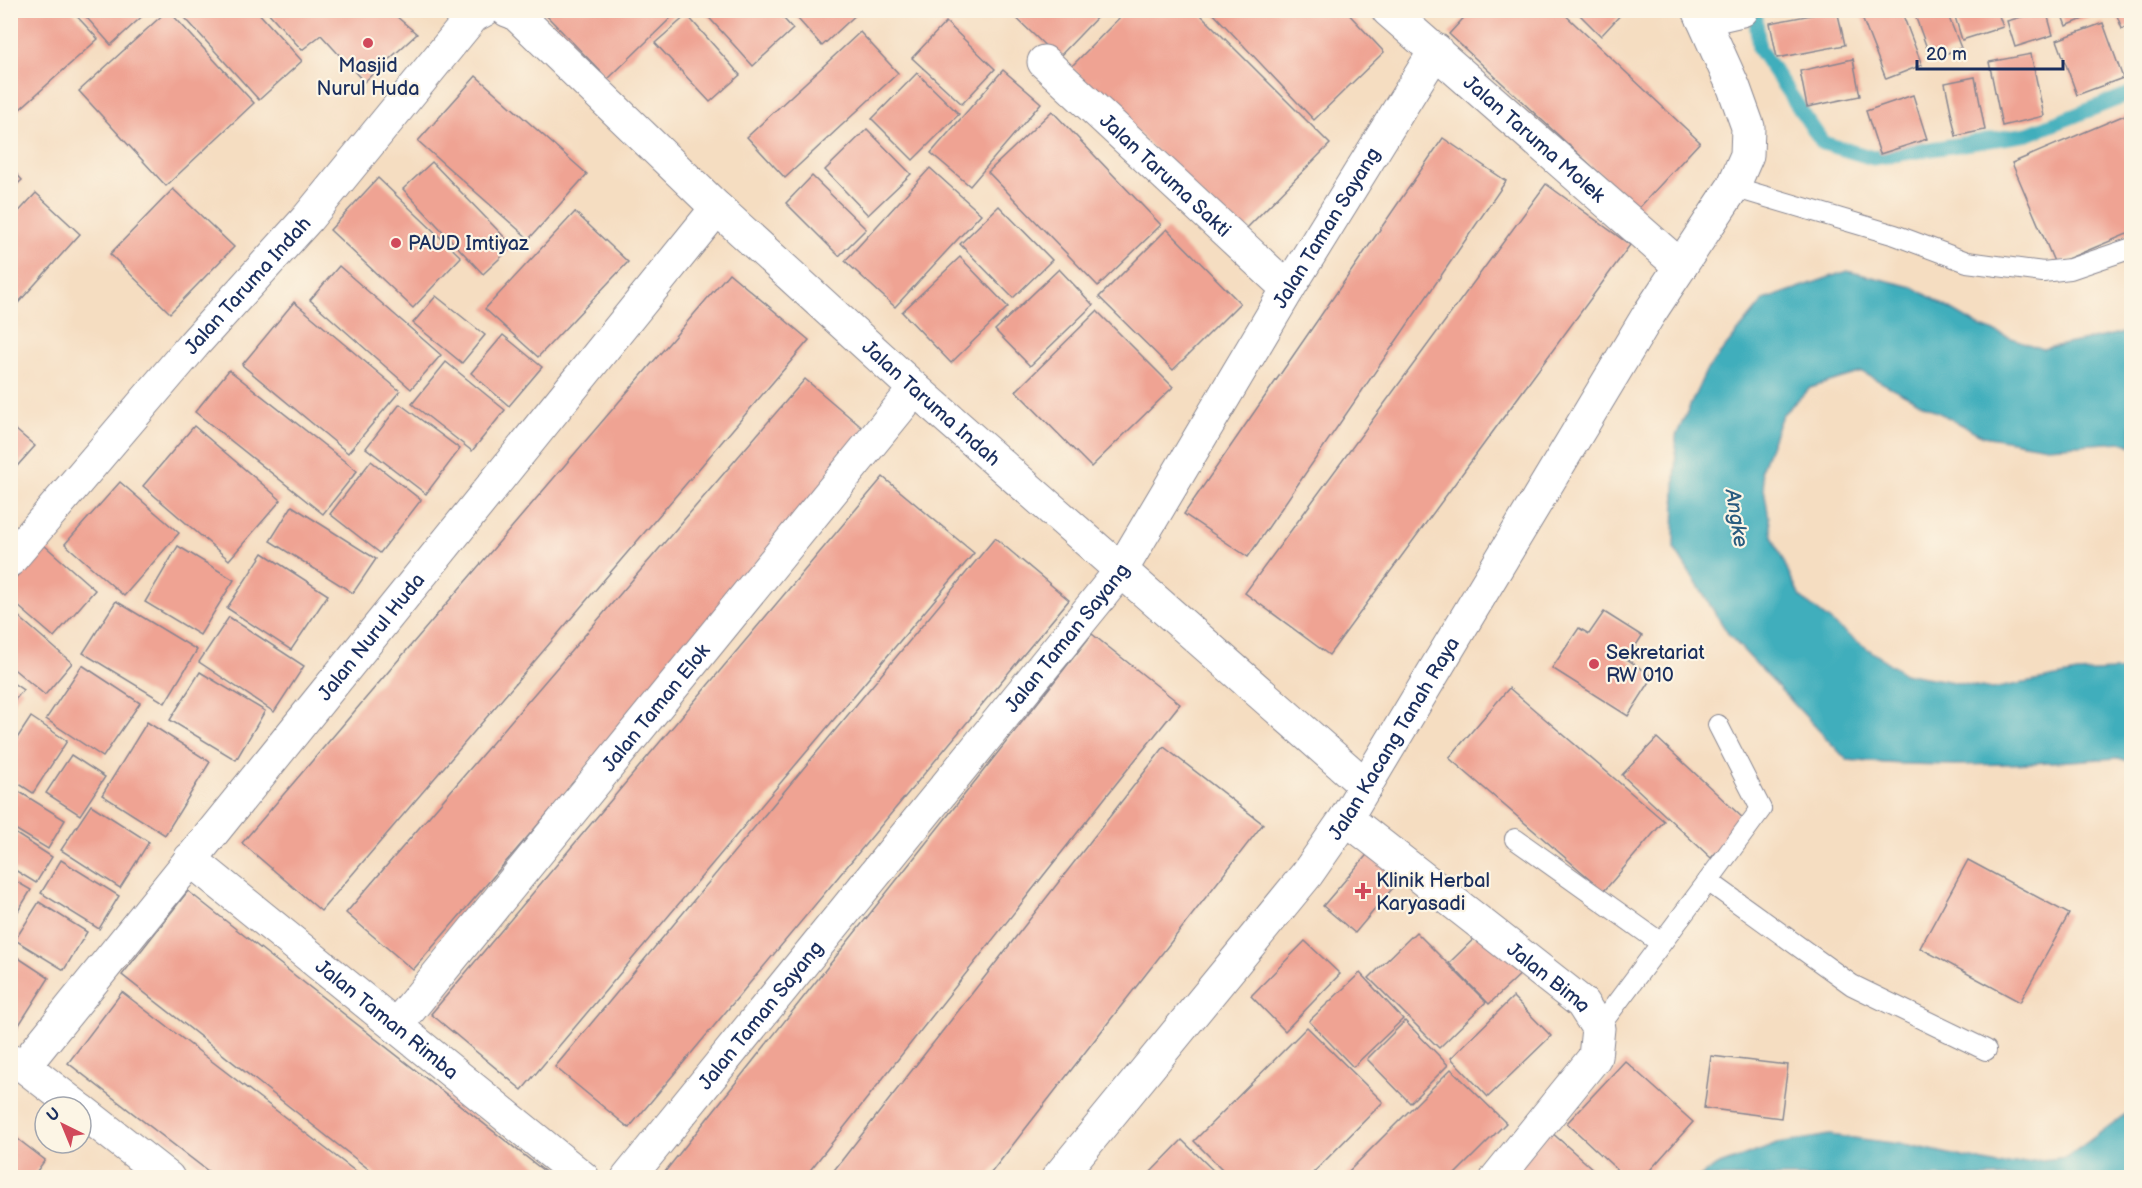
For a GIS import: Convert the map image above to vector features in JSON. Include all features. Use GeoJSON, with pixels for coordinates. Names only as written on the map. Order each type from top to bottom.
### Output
{"type":"FeatureCollection","features":[{"type":"Feature","properties":{"kind":"street","name":"Jalan Taruma Molek"},"geometry":{"type":"LineString","coordinates":[[1388,10],[1680,266]]}},
{"type":"Feature","properties":{"kind":"street"},"geometry":{"type":"LineString","coordinates":[[1701,15],[1742,10]]}},
{"type":"Feature","properties":{"kind":"street","name":"Jalan Taruma Indah"},"geometry":{"type":"LineString","coordinates":[[10,560],[194,345],[307,219],[473,16],[505,11],[915,389],[1120,572],[1366,786]]}},
{"type":"Feature","properties":{"kind":"street","name":"Jalan Kacang Tanah Raya"},"geometry":{"type":"LineString","coordinates":[[1058,1178],[1307,874],[1346,818],[1680,266],[1733,187],[1748,155],[1748,127],[1734,88],[1701,15]]}},
{"type":"Feature","properties":{"kind":"street","name":"Jalan Taman Sayang"},"geometry":{"type":"LineString","coordinates":[[628,1178],[1120,572],[1288,288],[1436,50]]}},
{"type":"Feature","properties":{"kind":"street","name":"Jalan Taruma Sakti"},"geometry":{"type":"LineString","coordinates":[[1044,62],[1288,288]]}},
{"type":"Feature","properties":{"kind":"street","name":"Jalan Nurul Huda"},"geometry":{"type":"LineString","coordinates":[[17,1064],[190,859],[717,208]]}},
{"type":"Feature","properties":{"kind":"street","name":"Jalan Taman Elok"},"geometry":{"type":"LineString","coordinates":[[396,1026],[915,389]]}},
{"type":"Feature","properties":{"kind":"street","name":"Jalan Bima"},"geometry":{"type":"LineString","coordinates":[[1346,818],[1582,1003],[1598,1028],[1595,1058],[1497,1178]]}},
{"type":"Feature","properties":{"kind":"street","name":"Jalan Taman Rimba"},"geometry":{"type":"LineString","coordinates":[[190,859],[583,1178]]}},
{"type":"Feature","properties":{"kind":"street"},"geometry":{"type":"LineString","coordinates":[[17,1064],[60,1095]]}},
{"type":"Feature","properties":{"kind":"street"},"geometry":{"type":"LineString","coordinates":[[93,1119],[168,1178]]}},
{"type":"Feature","properties":{"kind":"lane"},"geometry":{"type":"LineString","coordinates":[[1733,187],[1895,235],[1967,262],[2043,272],[2070,269],[2132,248]]}},
{"type":"Feature","properties":{"kind":"lane"},"geometry":{"type":"LineString","coordinates":[[1598,1028],[1761,810],[1718,725]]}},
{"type":"Feature","properties":{"kind":"lane"},"geometry":{"type":"LineString","coordinates":[[1515,839],[1661,943]]}},
{"type":"Feature","properties":{"kind":"lane"},"geometry":{"type":"LineString","coordinates":[[1708,881],[1852,985],[1986,1050]]}},
{"type":"Feature","properties":{"kind":"water","name":"Angke"},"geometry":{"type":"Polygon","coordinates":[[[1847,271],[1913,287],[1981,327],[2042,349],[2131,331],[2131,446],[2122,442],[2047,447],[1983,436],[1862,372],[1810,388],[1782,415],[1761,470],[1772,536],[1800,597],[1848,635],[1903,673],[1992,689],[2077,673],[2131,670],[2131,762],[2118,758],[1949,765],[1847,760],[1729,635],[1674,548],[1676,436],[1706,371],[1764,300],[1847,271]]]}},
{"type":"Feature","properties":{"kind":"water"},"geometry":{"type":"Polygon","coordinates":[[[2131,1110],[2131,1177],[1700,1177],[1714,1167],[1778,1144],[1829,1135],[1909,1145],[1998,1165],[2067,1157],[2131,1110]]]}},
{"type":"Feature","properties":{"kind":"building"},"geometry":{"type":"Polygon","coordinates":[[[10,10],[71,10],[98,39],[10,118],[10,10]]]}},
{"type":"Feature","properties":{"kind":"building"},"geometry":{"type":"Polygon","coordinates":[[[80,10],[149,10],[111,45],[80,10]]]}},
{"type":"Feature","properties":{"kind":"building"},"geometry":{"type":"Polygon","coordinates":[[[168,10],[254,103],[166,186],[79,91],[168,10]]]}},
{"type":"Feature","properties":{"kind":"building"},"geometry":{"type":"Polygon","coordinates":[[[178,10],[256,10],[302,61],[259,100],[178,10]]]}},
{"type":"Feature","properties":{"kind":"building","name":"Masjid Nurul Huda"},"geometry":{"type":"Polygon","coordinates":[[[266,10],[389,10],[417,34],[364,82],[321,35],[302,50],[266,10]]]}},
{"type":"Feature","properties":{"kind":"building"},"geometry":{"type":"Polygon","coordinates":[[[541,10],[679,10],[608,79],[541,10]]]}},
{"type":"Feature","properties":{"kind":"building"},"geometry":{"type":"Polygon","coordinates":[[[702,10],[776,10],[793,29],[753,66],[702,10]]]}},
{"type":"Feature","properties":{"kind":"building"},"geometry":{"type":"Polygon","coordinates":[[[790,10],[861,10],[822,46],[790,10]]]}},
{"type":"Feature","properties":{"kind":"building"},"geometry":{"type":"Polygon","coordinates":[[[1008,10],[1104,10],[1058,58],[1008,10]]]}},
{"type":"Feature","properties":{"kind":"building"},"geometry":{"type":"Polygon","coordinates":[[[1127,10],[1196,10],[1330,144],[1241,234],[1071,67],[1127,10]]]}},
{"type":"Feature","properties":{"kind":"building"},"geometry":{"type":"Polygon","coordinates":[[[1210,10],[1345,10],[1384,52],[1314,120],[1210,10]]]}},
{"type":"Feature","properties":{"kind":"building"},"geometry":{"type":"Polygon","coordinates":[[[1471,10],[1560,10],[1700,142],[1638,209],[1449,34],[1471,10]]]}},
{"type":"Feature","properties":{"kind":"building"},"geometry":{"type":"Polygon","coordinates":[[[1575,10],[1625,10],[1601,36],[1575,10]]]}},
{"type":"Feature","properties":{"kind":"building"},"geometry":{"type":"Polygon","coordinates":[[[1837,10],[1845,45],[1777,58],[1770,23],[1837,10]]]}},
{"type":"Feature","properties":{"kind":"building"},"geometry":{"type":"Polygon","coordinates":[[[1859,10],[1901,10],[1922,65],[1886,79],[1859,10]]]}},
{"type":"Feature","properties":{"kind":"building"},"geometry":{"type":"Polygon","coordinates":[[[1913,10],[1946,10],[1961,48],[1931,59],[1913,10]]]}},
{"type":"Feature","properties":{"kind":"building"},"geometry":{"type":"Polygon","coordinates":[[[1953,10],[1997,10],[2003,27],[1962,40],[1953,10]]]}},
{"type":"Feature","properties":{"kind":"building"},"geometry":{"type":"Polygon","coordinates":[[[2046,10],[2053,35],[2015,47],[2007,21],[2046,10]]]}},
{"type":"Feature","properties":{"kind":"building"},"geometry":{"type":"Polygon","coordinates":[[[2060,10],[2097,10],[2098,13],[2066,26],[2060,10]]]}},
{"type":"Feature","properties":{"kind":"building"},"geometry":{"type":"Polygon","coordinates":[[[2115,10],[2132,10],[2132,25],[2122,29],[2115,10]]]}},
{"type":"Feature","properties":{"kind":"building"},"geometry":{"type":"Polygon","coordinates":[[[687,15],[740,75],[710,102],[655,43],[687,15]]]}},
{"type":"Feature","properties":{"kind":"building"},"geometry":{"type":"Polygon","coordinates":[[[946,22],[995,69],[962,104],[912,58],[946,22]]]}},
{"type":"Feature","properties":{"kind":"building"},"geometry":{"type":"Polygon","coordinates":[[[2103,23],[2123,78],[2077,95],[2057,40],[2103,23]]]}},
{"type":"Feature","properties":{"kind":"building"},"geometry":{"type":"Polygon","coordinates":[[[860,32],[898,73],[785,178],[747,137],[860,32]]]}},
{"type":"Feature","properties":{"kind":"building"},"geometry":{"type":"Polygon","coordinates":[[[2031,54],[2044,116],[2002,126],[1989,62],[2031,54]]]}},
{"type":"Feature","properties":{"kind":"building"},"geometry":{"type":"Polygon","coordinates":[[[1853,59],[1860,96],[1807,107],[1800,71],[1853,59]]]}},
{"type":"Feature","properties":{"kind":"building"},"geometry":{"type":"Polygon","coordinates":[[[1003,70],[1041,103],[970,186],[931,153],[1003,70]]]}},
{"type":"Feature","properties":{"kind":"building"},"geometry":{"type":"Polygon","coordinates":[[[917,73],[959,114],[913,160],[872,119],[917,73]]]}},
{"type":"Feature","properties":{"kind":"building"},"geometry":{"type":"Polygon","coordinates":[[[476,76],[587,174],[529,239],[418,141],[476,76]]]}},
{"type":"Feature","properties":{"kind":"building"},"geometry":{"type":"Polygon","coordinates":[[[1975,77],[1985,130],[1956,136],[1945,83],[1975,77]]]}},
{"type":"Feature","properties":{"kind":"building"},"geometry":{"type":"Polygon","coordinates":[[[1913,95],[1927,139],[1880,154],[1866,111],[1913,95]]]}},
{"type":"Feature","properties":{"kind":"building"},"geometry":{"type":"Polygon","coordinates":[[[1052,111],[1161,225],[1098,286],[988,172],[1052,111]]]}},
{"type":"Feature","properties":{"kind":"building"},"geometry":{"type":"Polygon","coordinates":[[[2132,112],[2132,232],[2055,264],[2012,163],[2132,112]]]}},
{"type":"Feature","properties":{"kind":"building"},"geometry":{"type":"Polygon","coordinates":[[[867,129],[911,174],[868,215],[825,170],[867,129]]]}},
{"type":"Feature","properties":{"kind":"building"},"geometry":{"type":"Polygon","coordinates":[[[1443,138],[1506,181],[1248,557],[1184,514],[1443,138]]]}},
{"type":"Feature","properties":{"kind":"building"},"geometry":{"type":"Polygon","coordinates":[[[432,162],[513,246],[483,274],[403,189],[432,162]]]}},
{"type":"Feature","properties":{"kind":"building"},"geometry":{"type":"Polygon","coordinates":[[[10,167],[22,180],[10,191],[10,167]]]}},
{"type":"Feature","properties":{"kind":"building"},"geometry":{"type":"Polygon","coordinates":[[[930,168],[981,214],[895,307],[845,261],[930,168]]]}},
{"type":"Feature","properties":{"kind":"building"},"geometry":{"type":"Polygon","coordinates":[[[812,176],[866,229],[839,256],[786,203],[812,176]]]}},
{"type":"Feature","properties":{"kind":"building","name":"PAUD Imtiyaz"},"geometry":{"type":"Polygon","coordinates":[[[378,178],[461,257],[413,308],[330,230],[378,178]]]}},
{"type":"Feature","properties":{"kind":"building"},"geometry":{"type":"Polygon","coordinates":[[[1546,184],[1630,245],[1329,655],[1245,593],[1546,184]]]}},
{"type":"Feature","properties":{"kind":"building"},"geometry":{"type":"Polygon","coordinates":[[[173,189],[234,247],[170,313],[110,254],[173,189]]]}},
{"type":"Feature","properties":{"kind":"building"},"geometry":{"type":"Polygon","coordinates":[[[36,193],[80,234],[10,312],[10,221],[36,193]]]}},
{"type":"Feature","properties":{"kind":"building"},"geometry":{"type":"Polygon","coordinates":[[[999,206],[1052,260],[1013,298],[960,244],[999,206]]]}},
{"type":"Feature","properties":{"kind":"building"},"geometry":{"type":"Polygon","coordinates":[[[575,212],[628,262],[538,357],[485,309],[575,212]]]}},
{"type":"Feature","properties":{"kind":"building"},"geometry":{"type":"Polygon","coordinates":[[[1167,229],[1240,303],[1173,370],[1099,297],[1167,229]]]}},
{"type":"Feature","properties":{"kind":"building"},"geometry":{"type":"Polygon","coordinates":[[[960,257],[1008,307],[951,363],[902,312],[960,257]]]}},
{"type":"Feature","properties":{"kind":"building"},"geometry":{"type":"Polygon","coordinates":[[[339,266],[441,355],[411,389],[310,300],[339,266]]]}},
{"type":"Feature","properties":{"kind":"building"},"geometry":{"type":"Polygon","coordinates":[[[1059,269],[1093,305],[1030,366],[995,330],[1059,269]]]}},
{"type":"Feature","properties":{"kind":"building"},"geometry":{"type":"Polygon","coordinates":[[[729,273],[809,340],[321,911],[242,843],[729,273]]]}},
{"type":"Feature","properties":{"kind":"building"},"geometry":{"type":"Polygon","coordinates":[[[436,296],[485,335],[462,363],[413,323],[436,296]]]}},
{"type":"Feature","properties":{"kind":"building"},"geometry":{"type":"Polygon","coordinates":[[[294,302],[400,391],[348,453],[242,365],[294,302]]]}},
{"type":"Feature","properties":{"kind":"building"},"geometry":{"type":"Polygon","coordinates":[[[1097,311],[1173,387],[1091,467],[1016,391],[1097,311]]]}},
{"type":"Feature","properties":{"kind":"building"},"geometry":{"type":"Polygon","coordinates":[[[503,335],[542,367],[509,406],[471,373],[503,335]]]}},
{"type":"Feature","properties":{"kind":"building"},"geometry":{"type":"Polygon","coordinates":[[[446,362],[505,410],[472,451],[412,404],[446,362]]]}},
{"type":"Feature","properties":{"kind":"building"},"geometry":{"type":"Polygon","coordinates":[[[229,370],[357,471],[323,514],[195,412],[229,370]]]}},
{"type":"Feature","properties":{"kind":"building"},"geometry":{"type":"Polygon","coordinates":[[[805,379],[872,436],[413,970],[346,913],[805,379]]]}},
{"type":"Feature","properties":{"kind":"building"},"geometry":{"type":"Polygon","coordinates":[[[400,404],[460,449],[426,494],[366,448],[400,404]]]}},
{"type":"Feature","properties":{"kind":"building"},"geometry":{"type":"Polygon","coordinates":[[[10,425],[35,446],[10,474],[10,425]]]}},
{"type":"Feature","properties":{"kind":"building"},"geometry":{"type":"Polygon","coordinates":[[[194,426],[281,500],[229,560],[143,486],[194,426]]]}},
{"type":"Feature","properties":{"kind":"building"},"geometry":{"type":"Polygon","coordinates":[[[371,461],[421,500],[380,553],[330,514],[371,461]]]}},
{"type":"Feature","properties":{"kind":"building"},"geometry":{"type":"Polygon","coordinates":[[[883,477],[974,553],[522,1090],[431,1014],[883,477]]]}},
{"type":"Feature","properties":{"kind":"building"},"geometry":{"type":"Polygon","coordinates":[[[120,482],[179,533],[124,596],[65,544],[120,482]]]}},
{"type":"Feature","properties":{"kind":"building"},"geometry":{"type":"Polygon","coordinates":[[[292,506],[376,559],[353,593],[270,541],[292,506]]]}},
{"type":"Feature","properties":{"kind":"building"},"geometry":{"type":"Polygon","coordinates":[[[995,538],[1069,600],[629,1128],[555,1067],[995,538]]]}},
{"type":"Feature","properties":{"kind":"building"},"geometry":{"type":"Polygon","coordinates":[[[44,545],[95,590],[54,637],[10,599],[10,584],[44,545]]]}},
{"type":"Feature","properties":{"kind":"building"},"geometry":{"type":"Polygon","coordinates":[[[178,546],[234,580],[200,635],[145,602],[178,546]]]}},
{"type":"Feature","properties":{"kind":"building"},"geometry":{"type":"Polygon","coordinates":[[[263,553],[328,595],[291,650],[227,608],[263,553]]]}},
{"type":"Feature","properties":{"kind":"building"},"geometry":{"type":"Polygon","coordinates":[[[116,601],[197,650],[165,703],[83,653],[116,601]]]}},
{"type":"Feature","properties":{"kind":"building"},"geometry":{"type":"Polygon","coordinates":[[[10,609],[72,663],[45,695],[10,666],[10,609]]]}},
{"type":"Feature","properties":{"kind":"building","name":"Sekretariat RW 010"},"geometry":{"type":"Polygon","coordinates":[[[1604,612],[1642,636],[1627,659],[1653,677],[1628,716],[1552,668],[1579,628],[1589,634],[1604,612]]]}},
{"type":"Feature","properties":{"kind":"building"},"geometry":{"type":"Polygon","coordinates":[[[229,617],[304,666],[274,712],[199,662],[229,617]]]}},
{"type":"Feature","properties":{"kind":"building"},"geometry":{"type":"Polygon","coordinates":[[[1092,634],[1180,704],[804,1178],[660,1178],[1092,634]]]}},
{"type":"Feature","properties":{"kind":"building"},"geometry":{"type":"Polygon","coordinates":[[[82,665],[140,703],[103,757],[46,719],[82,665]]]}},
{"type":"Feature","properties":{"kind":"building"},"geometry":{"type":"Polygon","coordinates":[[[200,672],[265,711],[236,760],[170,720],[200,672]]]}},
{"type":"Feature","properties":{"kind":"building"},"geometry":{"type":"Polygon","coordinates":[[[10,681],[23,690],[10,706],[10,681]]]}},
{"type":"Feature","properties":{"kind":"building"},"geometry":{"type":"Polygon","coordinates":[[[1509,688],[1664,821],[1604,891],[1449,758],[1509,688]]]}},
{"type":"Feature","properties":{"kind":"building"},"geometry":{"type":"Polygon","coordinates":[[[31,717],[67,741],[33,793],[10,778],[10,749],[31,717]]]}},
{"type":"Feature","properties":{"kind":"building"},"geometry":{"type":"Polygon","coordinates":[[[147,722],[210,762],[165,835],[102,795],[147,722]]]}},
{"type":"Feature","properties":{"kind":"building"},"geometry":{"type":"Polygon","coordinates":[[[1657,738],[1745,820],[1711,858],[1622,775],[1657,738]]]}},
{"type":"Feature","properties":{"kind":"building"},"geometry":{"type":"Polygon","coordinates":[[[1164,747],[1263,824],[987,1178],[828,1178],[1164,747]]]}},
{"type":"Feature","properties":{"kind":"building"},"geometry":{"type":"Polygon","coordinates":[[[71,755],[105,777],[80,815],[46,793],[71,755]]]}},
{"type":"Feature","properties":{"kind":"building"},"geometry":{"type":"Polygon","coordinates":[[[10,786],[65,820],[48,849],[10,826],[10,786]]]}},
{"type":"Feature","properties":{"kind":"building"},"geometry":{"type":"Polygon","coordinates":[[[91,805],[149,842],[120,888],[61,850],[91,805]]]}},
{"type":"Feature","properties":{"kind":"building"},"geometry":{"type":"Polygon","coordinates":[[[10,830],[52,857],[36,883],[10,867],[10,830]]]}},
{"type":"Feature","properties":{"kind":"building","name":"Klinik Herbal Karyasadi"},"geometry":{"type":"Polygon","coordinates":[[[1371,850],[1402,877],[1355,933],[1323,906],[1371,850]]]}},
{"type":"Feature","properties":{"kind":"building"},"geometry":{"type":"Polygon","coordinates":[[[61,860],[119,896],[99,929],[41,893],[61,860]]]}},
{"type":"Feature","properties":{"kind":"building"},"geometry":{"type":"Polygon","coordinates":[[[1968,860],[2069,914],[2020,1002],[1920,948],[1968,860]]]}},
{"type":"Feature","properties":{"kind":"building"},"geometry":{"type":"Polygon","coordinates":[[[10,878],[31,890],[12,921],[10,920],[10,878]]]}},
{"type":"Feature","properties":{"kind":"building"},"geometry":{"type":"Polygon","coordinates":[[[188,891],[553,1178],[380,1178],[122,975],[188,891]]]}},
{"type":"Feature","properties":{"kind":"building"},"geometry":{"type":"Polygon","coordinates":[[[39,902],[87,932],[64,970],[15,940],[39,902]]]}},
{"type":"Feature","properties":{"kind":"building"},"geometry":{"type":"Polygon","coordinates":[[[1485,928],[1526,969],[1489,1004],[1449,963],[1485,928]]]}},
{"type":"Feature","properties":{"kind":"building"},"geometry":{"type":"Polygon","coordinates":[[[1416,932],[1486,1002],[1439,1048],[1369,978],[1416,932]]]}},
{"type":"Feature","properties":{"kind":"building"},"geometry":{"type":"Polygon","coordinates":[[[1305,941],[1340,974],[1285,1031],[1251,996],[1305,941]]]}},
{"type":"Feature","properties":{"kind":"building"},"geometry":{"type":"Polygon","coordinates":[[[17,957],[49,978],[10,1039],[10,967],[17,957]]]}},
{"type":"Feature","properties":{"kind":"building"},"geometry":{"type":"Polygon","coordinates":[[[1360,973],[1403,1019],[1353,1067],[1309,1021],[1360,973]]]}},
{"type":"Feature","properties":{"kind":"building"},"geometry":{"type":"Polygon","coordinates":[[[122,992],[364,1178],[217,1178],[68,1063],[122,992]]]}},
{"type":"Feature","properties":{"kind":"building"},"geometry":{"type":"Polygon","coordinates":[[[1513,997],[1551,1036],[1488,1097],[1451,1058],[1513,997]]]}},
{"type":"Feature","properties":{"kind":"building"},"geometry":{"type":"Polygon","coordinates":[[[1405,1021],[1448,1065],[1410,1103],[1367,1059],[1405,1021]]]}},
{"type":"Feature","properties":{"kind":"building"},"geometry":{"type":"Polygon","coordinates":[[[1307,1027],[1383,1102],[1308,1178],[1231,1178],[1194,1141],[1307,1027]]]}},
{"type":"Feature","properties":{"kind":"building"},"geometry":{"type":"Polygon","coordinates":[[[1711,1056],[1788,1065],[1781,1118],[1704,1108],[1711,1056]]]}},
{"type":"Feature","properties":{"kind":"building"},"geometry":{"type":"Polygon","coordinates":[[[1625,1061],[1693,1122],[1643,1178],[1626,1178],[1567,1123],[1625,1061]]]}},
{"type":"Feature","properties":{"kind":"building"},"geometry":{"type":"Polygon","coordinates":[[[1451,1069],[1506,1123],[1451,1178],[1342,1178],[1451,1069]]]}},
{"type":"Feature","properties":{"kind":"building"},"geometry":{"type":"Polygon","coordinates":[[[1550,1131],[1603,1178],[1509,1178],[1550,1131]]]}},
{"type":"Feature","properties":{"kind":"building"},"geometry":{"type":"Polygon","coordinates":[[[10,1133],[33,1151],[33,1155],[39,1155],[45,1160],[32,1178],[10,1178],[10,1133]]]}},
{"type":"Feature","properties":{"kind":"building"},"geometry":{"type":"Polygon","coordinates":[[[1182,1140],[1221,1178],[1147,1176],[1182,1140]]]}},
{"type":"Feature","properties":{"kind":"waterway"},"geometry":{"type":"LineString","coordinates":[[1755,10],[1759,49],[1823,143],[1873,158],[2028,134],[2132,93]]}},
{"type":"Feature","properties":{"kind":"place","name":"Masjid Nurul Huda"},"geometry":{"type":"Point","coordinates":[368,43]}},
{"type":"Feature","properties":{"kind":"place","name":"PAUD Imtiyaz"},"geometry":{"type":"Point","coordinates":[396,243]}},
{"type":"Feature","properties":{"kind":"place","name":"Sekretariat RW 010"},"geometry":{"type":"Point","coordinates":[1594,664]}},
{"type":"Feature","properties":{"kind":"place","name":"Klinik Herbal Karyasadi"},"geometry":{"type":"Point","coordinates":[1363,891]}}]}
